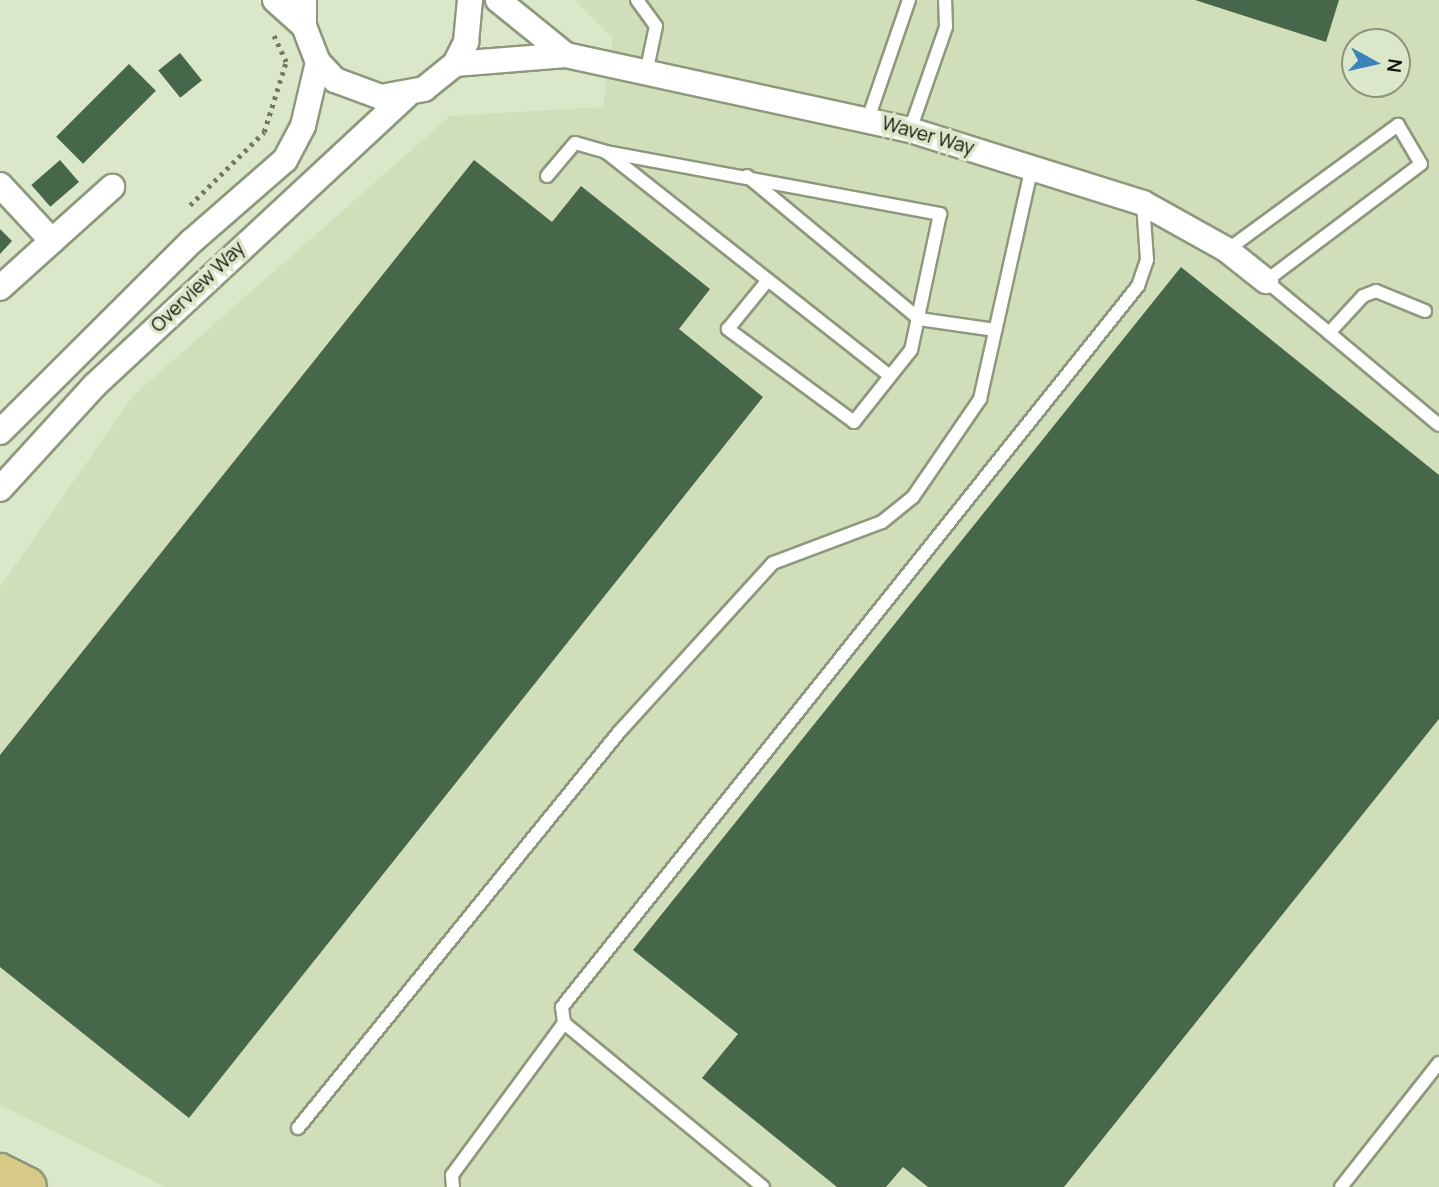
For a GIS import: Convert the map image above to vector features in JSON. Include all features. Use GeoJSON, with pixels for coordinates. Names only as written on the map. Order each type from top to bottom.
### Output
{"type":"FeatureCollection","features":[{"type":"Feature","properties":{"kind":"highway"},"geometry":{"type":"LineString","coordinates":[[0,1173],[27,1187]]}},
{"type":"Feature","properties":{"kind":"street"},"geometry":{"type":"LineString","coordinates":[[304,0],[304,26],[318,62],[357,92],[406,96]]}},
{"type":"Feature","properties":{"kind":"street"},"geometry":{"type":"LineString","coordinates":[[455,64],[466,42],[470,0]]}},
{"type":"Feature","properties":{"kind":"street","name":"Waver Way"},"geometry":{"type":"LineString","coordinates":[[498,0],[565,55]]}},
{"type":"Feature","properties":{"kind":"street"},"geometry":{"type":"LineString","coordinates":[[271,10],[304,26]]}},
{"type":"Feature","properties":{"kind":"street","name":"Waver Way"},"geometry":{"type":"LineString","coordinates":[[455,64],[565,55],[910,130],[1032,166],[1143,203],[1227,250],[1266,281]]}},
{"type":"Feature","properties":{"kind":"street","name":"Overview Way"},"geometry":{"type":"LineString","coordinates":[[0,432],[192,241],[285,160],[303,126],[318,62]]}},
{"type":"Feature","properties":{"kind":"street","name":"Overview Way"},"geometry":{"type":"LineString","coordinates":[[0,489],[95,385],[406,96],[455,64]]}},
{"type":"Feature","properties":{"kind":"street"},"geometry":{"type":"LineString","coordinates":[[0,185],[52,241]]}},
{"type":"Feature","properties":{"kind":"street"},"geometry":{"type":"LineString","coordinates":[[0,288],[112,187]]}},
{"type":"Feature","properties":{"kind":"lane"},"geometry":{"type":"LineString","coordinates":[[637,0],[656,26],[646,73]]}},
{"type":"Feature","properties":{"kind":"lane"},"geometry":{"type":"LineString","coordinates":[[868,119],[909,0]]}},
{"type":"Feature","properties":{"kind":"lane"},"geometry":{"type":"LineString","coordinates":[[910,130],[946,27],[945,0]]}},
{"type":"Feature","properties":{"kind":"lane"},"geometry":{"type":"LineString","coordinates":[[1227,250],[1398,125],[1422,164],[1266,281],[1439,425]]}},
{"type":"Feature","properties":{"kind":"lane"},"geometry":{"type":"LineString","coordinates":[[547,176],[575,143],[606,152],[940,214],[911,350],[854,422],[728,329],[768,281]]}},
{"type":"Feature","properties":{"kind":"lane"},"geometry":{"type":"LineString","coordinates":[[606,152],[890,376]]}},
{"type":"Feature","properties":{"kind":"lane"},"geometry":{"type":"LineString","coordinates":[[298,1128],[620,731],[773,563],[882,522],[913,497],[980,399],[1032,166]]}},
{"type":"Feature","properties":{"kind":"lane"},"geometry":{"type":"LineString","coordinates":[[746,176],[919,319],[995,330]]}},
{"type":"Feature","properties":{"kind":"lane"},"geometry":{"type":"LineString","coordinates":[[763,1187],[564,1023],[562,1007],[1138,286],[1147,260],[1143,203]]}},
{"type":"Feature","properties":{"kind":"lane"},"geometry":{"type":"LineString","coordinates":[[1329,333],[1363,296],[1376,291],[1425,311]]}},
{"type":"Feature","properties":{"kind":"lane"},"geometry":{"type":"LineString","coordinates":[[453,1187],[452,1175],[564,1023]]}},
{"type":"Feature","properties":{"kind":"lane"},"geometry":{"type":"LineString","coordinates":[[1341,1187],[1439,1063]]}},
{"type":"Feature","properties":{"kind":"path"},"geometry":{"type":"LineString","coordinates":[[185,210],[264,132],[280,94],[286,62],[271,10]]}},
{"type":"Feature","properties":{"kind":"shaded area"},"geometry":{"type":"Polygon","coordinates":[[[575,0],[1439,0],[1439,1187],[166,1187],[0,1105],[0,587],[133,396],[450,116],[603,107],[613,38],[575,0]]]}},
{"type":"Feature","properties":{"kind":"building"},"geometry":{"type":"Polygon","coordinates":[[[1195,0],[1339,0],[1326,42],[1195,0]]]}},
{"type":"Feature","properties":{"kind":"building"},"geometry":{"type":"Polygon","coordinates":[[[180,53],[202,80],[180,98],[158,71],[180,53]]]}},
{"type":"Feature","properties":{"kind":"building"},"geometry":{"type":"Polygon","coordinates":[[[129,64],[156,91],[83,164],[56,137],[129,64]]]}},
{"type":"Feature","properties":{"kind":"building"},"geometry":{"type":"Polygon","coordinates":[[[60,160],[79,182],[50,207],[31,185],[60,160]]]}},
{"type":"Feature","properties":{"kind":"building"},"geometry":{"type":"Polygon","coordinates":[[[474,160],[552,222],[581,186],[710,289],[679,329],[763,397],[189,1118],[0,967],[0,755],[474,160]]]}},
{"type":"Feature","properties":{"kind":"building"},"geometry":{"type":"Polygon","coordinates":[[[0,229],[12,241],[0,254],[0,229]]]}},
{"type":"Feature","properties":{"kind":"building"},"geometry":{"type":"Polygon","coordinates":[[[1181,267],[1439,475],[1439,719],[1064,1187],[928,1187],[903,1167],[886,1187],[837,1187],[702,1078],[738,1034],[633,950],[1181,267]]]}}]}
